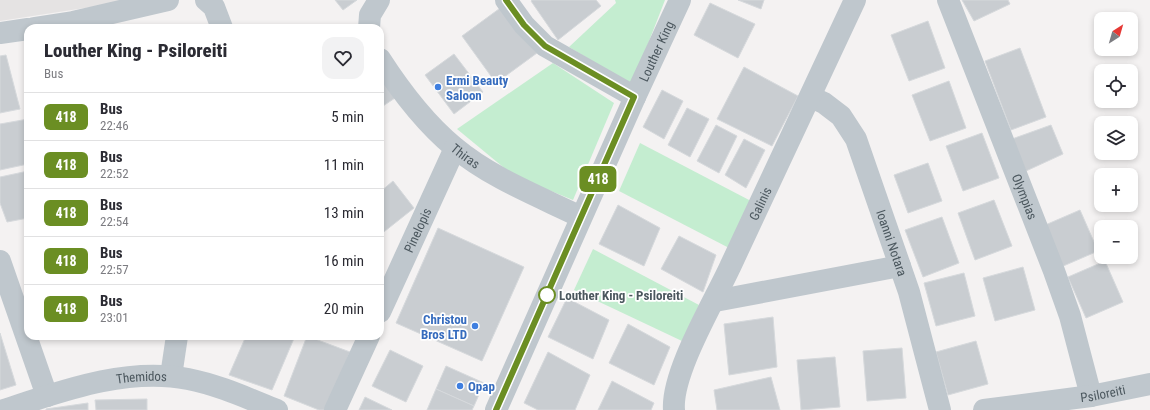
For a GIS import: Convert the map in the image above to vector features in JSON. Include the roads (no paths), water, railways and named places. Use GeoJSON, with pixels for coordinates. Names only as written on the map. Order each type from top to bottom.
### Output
{"type":"FeatureCollection","features":[{"type":"Feature","properties":{"kind":"street"},"geometry":{"type":"LineString","coordinates":[[78,24],[168,0]]}},
{"type":"Feature","properties":{"kind":"street"},"geometry":{"type":"LineString","coordinates":[[206,0],[214,7],[220,24]]}},
{"type":"Feature","properties":{"kind":"street"},"geometry":{"type":"LineString","coordinates":[[369,24],[370,15],[379,0]]}},
{"type":"Feature","properties":{"kind":"street"},"geometry":{"type":"LineString","coordinates":[[506,0],[527,29],[545,46],[634,97]]}},
{"type":"Feature","properties":{"kind":"street","name":"Louther King"},"geometry":{"type":"LineString","coordinates":[[496,410],[634,97],[680,0]]}},
{"type":"Feature","properties":{"kind":"street","name":"Galinis"},"geometry":{"type":"LineString","coordinates":[[674,410],[676,390],[681,374],[855,0]]}},
{"type":"Feature","properties":{"kind":"street","name":"Olympias"},"geometry":{"type":"LineString","coordinates":[[948,0],[1054,271],[1071,322],[1091,396]]}},
{"type":"Feature","properties":{"kind":"street"},"geometry":{"type":"LineString","coordinates":[[0,33],[24,30]]}},
{"type":"Feature","properties":{"kind":"street","name":"Thiras"},"geometry":{"type":"LineString","coordinates":[[384,64],[407,96],[442,136],[455,148],[495,175],[581,217]]}},
{"type":"Feature","properties":{"kind":"street","name":"Ioanni Notara"},"geometry":{"type":"LineString","coordinates":[[811,97],[824,103],[841,116],[856,139],[900,266],[940,410]]}},
{"type":"Feature","properties":{"kind":"street","name":"Pinelopis"},"geometry":{"type":"LineString","coordinates":[[384,293],[388,274],[455,148]]}},
{"type":"Feature","properties":{"kind":"street"},"geometry":{"type":"LineString","coordinates":[[0,261],[24,330]]}},
{"type":"Feature","properties":{"kind":"street"},"geometry":{"type":"LineString","coordinates":[[715,301],[900,266]]}},
{"type":"Feature","properties":{"kind":"street"},"geometry":{"type":"LineString","coordinates":[[28,340],[47,396]]}},
{"type":"Feature","properties":{"kind":"street"},"geometry":{"type":"LineString","coordinates":[[171,376],[176,340]]}},
{"type":"Feature","properties":{"kind":"street"},"geometry":{"type":"LineString","coordinates":[[335,410],[367,340]]}},
{"type":"Feature","properties":{"kind":"street","name":"Themidos"},"geometry":{"type":"LineString","coordinates":[[4,410],[47,396],[124,377],[171,376],[203,382],[278,410]]}},
{"type":"Feature","properties":{"kind":"street","name":"Psiloreiti"},"geometry":{"type":"LineString","coordinates":[[984,410],[1091,396],[1150,384]]}},
{"type":"Feature","properties":{"kind":"place","name":"Ermi Beauty Saloon"},"geometry":{"type":"Point","coordinates":[438,87]}},
{"type":"Feature","properties":{"kind":"place","name":"Louther King - Psiloreiti"},"geometry":{"type":"Point","coordinates":[547,295]}},
{"type":"Feature","properties":{"kind":"place","name":"Christou Bros LTD"},"geometry":{"type":"Point","coordinates":[475,326]}},
{"type":"Feature","properties":{"kind":"place","name":"Opap"},"geometry":{"type":"Point","coordinates":[460,386]}}]}
